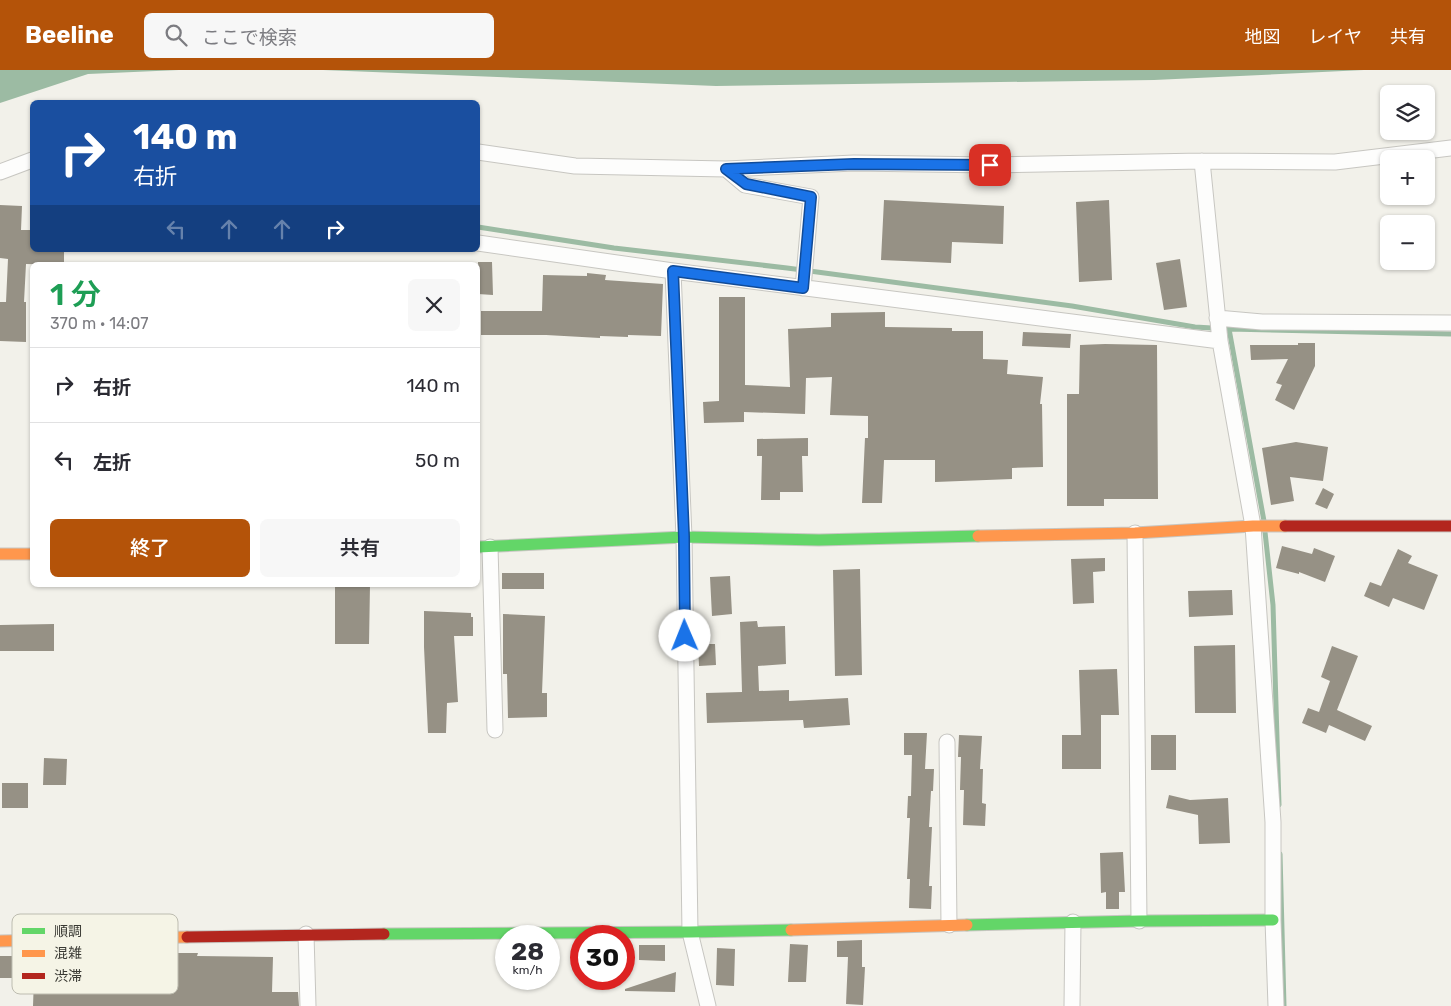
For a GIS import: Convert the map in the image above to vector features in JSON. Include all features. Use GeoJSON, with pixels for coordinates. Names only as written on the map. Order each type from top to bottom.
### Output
{"type":"FeatureCollection","features":[{"type":"Feature","properties":{"kind":"street"},"geometry":{"type":"LineString","coordinates":[[480,152],[575,166],[726,169],[854,164],[990,165],[1202,161],[1335,162],[1451,148]]}},
{"type":"Feature","properties":{"kind":"street"},"geometry":{"type":"LineString","coordinates":[[0,172],[30,161]]}},
{"type":"Feature","properties":{"kind":"street"},"geometry":{"type":"LineString","coordinates":[[1202,161],[1220,342],[1253,526],[1274,822],[1273,920],[1276,1006]]}},
{"type":"Feature","properties":{"kind":"street"},"geometry":{"type":"LineString","coordinates":[[726,169],[746,184],[811,197],[803,288]]}},
{"type":"Feature","properties":{"kind":"street"},"geometry":{"type":"LineString","coordinates":[[480,243],[673,271],[1220,342]]}},
{"type":"Feature","properties":{"kind":"street"},"geometry":{"type":"LineString","coordinates":[[673,271],[684,537],[690,932],[708,1006]]}},
{"type":"Feature","properties":{"kind":"street"},"geometry":{"type":"LineString","coordinates":[[1218,318],[1262,322],[1451,323]]}},
{"type":"Feature","properties":{"kind":"street"},"geometry":{"type":"LineString","coordinates":[[495,730],[484,547],[684,537],[819,540],[1135,533],[1253,526],[1451,526]]}},
{"type":"Feature","properties":{"kind":"street"},"geometry":{"type":"LineString","coordinates":[[1135,533],[1139,921]]}},
{"type":"Feature","properties":{"kind":"street"},"geometry":{"type":"LineString","coordinates":[[0,554],[30,554]]}},
{"type":"Feature","properties":{"kind":"street"},"geometry":{"type":"LineString","coordinates":[[947,742],[949,925]]}},
{"type":"Feature","properties":{"kind":"street"},"geometry":{"type":"LineString","coordinates":[[178,937],[306,934],[690,932],[1073,922],[1273,920]]}},
{"type":"Feature","properties":{"kind":"street"},"geometry":{"type":"LineString","coordinates":[[1072,1006],[1073,922]]}},
{"type":"Feature","properties":{"kind":"street"},"geometry":{"type":"LineString","coordinates":[[306,934],[308,1006]]}},
{"type":"Feature","properties":{"kind":"shaded area"},"geometry":{"type":"Polygon","coordinates":[[[0,70],[179,70],[88,74],[0,103],[0,70]]]}},
{"type":"Feature","properties":{"kind":"shaded area"},"geometry":{"type":"Polygon","coordinates":[[[323,70],[1364,70],[1154,80],[716,86],[323,70]]]}},
{"type":"Feature","properties":{"kind":"building"},"geometry":{"type":"Polygon","coordinates":[[[884,200],[1004,206],[1003,244],[952,242],[951,263],[881,260],[884,200]]]}},
{"type":"Feature","properties":{"kind":"building"},"geometry":{"type":"Polygon","coordinates":[[[1109,200],[1112,280],[1079,282],[1076,202],[1109,200]]]}},
{"type":"Feature","properties":{"kind":"building"},"geometry":{"type":"Polygon","coordinates":[[[0,205],[22,206],[21,230],[30,230],[30,252],[64,252],[64,262],[30,262],[30,264],[26,264],[24,302],[26,302],[26,342],[0,341],[0,302],[6,302],[8,259],[0,258],[0,205]]]}},
{"type":"Feature","properties":{"kind":"building"},"geometry":{"type":"Polygon","coordinates":[[[1180,259],[1187,307],[1164,310],[1156,263],[1180,259]]]}},
{"type":"Feature","properties":{"kind":"building"},"geometry":{"type":"Polygon","coordinates":[[[480,262],[492,262],[493,295],[480,294],[480,262]]]}},
{"type":"Feature","properties":{"kind":"building"},"geometry":{"type":"Polygon","coordinates":[[[587,273],[606,275],[605,280],[663,284],[661,336],[628,335],[628,337],[600,336],[600,338],[546,335],[481,335],[481,311],[542,311],[543,275],[587,276],[587,273]]]}},
{"type":"Feature","properties":{"kind":"building"},"geometry":{"type":"Polygon","coordinates":[[[719,297],[745,297],[745,385],[790,387],[788,329],[831,327],[831,313],[885,312],[885,327],[952,328],[952,331],[983,331],[983,359],[1008,360],[1007,374],[1043,377],[1040,404],[1042,404],[1043,467],[1012,468],[1012,479],[935,482],[935,460],[884,460],[882,503],[862,503],[865,438],[868,438],[868,416],[830,415],[832,377],[806,378],[805,414],[744,412],[744,422],[704,423],[703,402],[719,401],[719,297]]]}},
{"type":"Feature","properties":{"kind":"building"},"geometry":{"type":"Polygon","coordinates":[[[1023,332],[1071,334],[1070,348],[1022,346],[1023,332]]]}},
{"type":"Feature","properties":{"kind":"building"},"geometry":{"type":"Polygon","coordinates":[[[1298,343],[1315,343],[1315,366],[1294,410],[1275,400],[1282,385],[1276,383],[1288,359],[1251,360],[1250,345],[1298,345],[1298,343]]]}},
{"type":"Feature","properties":{"kind":"building"},"geometry":{"type":"Polygon","coordinates":[[[1080,345],[1157,345],[1158,499],[1104,499],[1104,506],[1067,506],[1067,394],[1079,394],[1080,345]]]}},
{"type":"Feature","properties":{"kind":"building"},"geometry":{"type":"Polygon","coordinates":[[[808,438],[808,456],[802,456],[803,492],[780,492],[780,500],[761,500],[762,456],[757,456],[757,439],[808,438]]]}},
{"type":"Feature","properties":{"kind":"building"},"geometry":{"type":"Polygon","coordinates":[[[1296,442],[1328,447],[1323,481],[1290,477],[1294,501],[1271,505],[1262,448],[1296,442]]]}},
{"type":"Feature","properties":{"kind":"building"},"geometry":{"type":"Polygon","coordinates":[[[1323,488],[1334,494],[1327,509],[1315,504],[1323,488]]]}},
{"type":"Feature","properties":{"kind":"building"},"geometry":{"type":"Polygon","coordinates":[[[1282,546],[1312,554],[1314,548],[1335,556],[1325,582],[1299,572],[1299,574],[1276,568],[1282,546]]]}},
{"type":"Feature","properties":{"kind":"building"},"geometry":{"type":"Polygon","coordinates":[[[1398,549],[1412,556],[1408,563],[1438,575],[1424,610],[1393,598],[1389,607],[1364,596],[1370,582],[1381,586],[1398,549]]]}},
{"type":"Feature","properties":{"kind":"building"},"geometry":{"type":"Polygon","coordinates":[[[1105,558],[1105,571],[1093,572],[1094,603],[1073,604],[1071,559],[1105,558]]]}},
{"type":"Feature","properties":{"kind":"building"},"geometry":{"type":"Polygon","coordinates":[[[860,569],[862,675],[835,676],[833,570],[860,569]]]}},
{"type":"Feature","properties":{"kind":"building"},"geometry":{"type":"Polygon","coordinates":[[[502,573],[544,573],[544,589],[502,589],[502,573]]]}},
{"type":"Feature","properties":{"kind":"building"},"geometry":{"type":"Polygon","coordinates":[[[730,576],[732,614],[712,616],[710,577],[730,576]]]}},
{"type":"Feature","properties":{"kind":"building"},"geometry":{"type":"Polygon","coordinates":[[[335,587],[370,587],[369,644],[335,644],[335,587]]]}},
{"type":"Feature","properties":{"kind":"building"},"geometry":{"type":"Polygon","coordinates":[[[1232,590],[1233,615],[1189,617],[1188,591],[1232,590]]]}},
{"type":"Feature","properties":{"kind":"building"},"geometry":{"type":"Polygon","coordinates":[[[424,611],[471,613],[471,617],[473,617],[473,636],[454,636],[458,702],[447,703],[446,733],[428,733],[424,611]]]}},
{"type":"Feature","properties":{"kind":"building"},"geometry":{"type":"Polygon","coordinates":[[[503,614],[545,616],[542,693],[547,693],[547,717],[508,718],[507,674],[503,674],[503,614]]]}},
{"type":"Feature","properties":{"kind":"building"},"geometry":{"type":"Polygon","coordinates":[[[757,621],[758,627],[785,626],[786,664],[758,666],[759,691],[789,690],[789,701],[848,698],[850,725],[804,728],[803,720],[707,723],[706,693],[742,692],[740,622],[757,621]]]}},
{"type":"Feature","properties":{"kind":"building"},"geometry":{"type":"Polygon","coordinates":[[[54,624],[54,651],[0,651],[0,625],[54,624]]]}},
{"type":"Feature","properties":{"kind":"building"},"geometry":{"type":"Polygon","coordinates":[[[698,644],[715,644],[716,665],[699,666],[698,644]]]}},
{"type":"Feature","properties":{"kind":"building"},"geometry":{"type":"Polygon","coordinates":[[[1235,645],[1236,713],[1195,713],[1194,646],[1235,645]]]}},
{"type":"Feature","properties":{"kind":"building"},"geometry":{"type":"Polygon","coordinates":[[[1332,646],[1358,656],[1337,710],[1372,726],[1365,741],[1329,725],[1326,733],[1302,723],[1308,708],[1319,712],[1330,681],[1321,677],[1332,646]]]}},
{"type":"Feature","properties":{"kind":"building"},"geometry":{"type":"Polygon","coordinates":[[[1117,669],[1119,715],[1101,715],[1101,769],[1062,769],[1062,735],[1081,735],[1079,670],[1117,669]]]}},
{"type":"Feature","properties":{"kind":"building"},"geometry":{"type":"Polygon","coordinates":[[[904,733],[927,733],[925,769],[934,769],[929,827],[932,827],[929,886],[932,886],[931,909],[909,908],[910,879],[907,879],[910,818],[907,818],[908,796],[911,796],[912,755],[904,755],[904,733]]]}},
{"type":"Feature","properties":{"kind":"building"},"geometry":{"type":"Polygon","coordinates":[[[959,735],[982,736],[980,769],[983,769],[982,803],[986,804],[985,826],[963,825],[964,790],[960,790],[961,757],[958,757],[959,735]]]}},
{"type":"Feature","properties":{"kind":"building"},"geometry":{"type":"Polygon","coordinates":[[[1151,735],[1176,735],[1176,770],[1151,770],[1151,735]]]}},
{"type":"Feature","properties":{"kind":"building"},"geometry":{"type":"Polygon","coordinates":[[[44,758],[67,759],[66,785],[43,785],[44,758]]]}},
{"type":"Feature","properties":{"kind":"building"},"geometry":{"type":"Polygon","coordinates":[[[2,783],[28,783],[28,808],[2,808],[2,783]]]}},
{"type":"Feature","properties":{"kind":"building"},"geometry":{"type":"Polygon","coordinates":[[[1169,795],[1190,800],[1228,798],[1230,843],[1199,844],[1198,815],[1166,808],[1169,795]]]}},
{"type":"Feature","properties":{"kind":"building"},"geometry":{"type":"Polygon","coordinates":[[[1123,852],[1125,892],[1119,892],[1119,909],[1106,909],[1106,892],[1101,893],[1100,853],[1123,852]]]}},
{"type":"Feature","properties":{"kind":"building"},"geometry":{"type":"Polygon","coordinates":[[[862,940],[862,967],[865,967],[863,1005],[846,1004],[848,957],[837,957],[837,941],[862,940]]]}},
{"type":"Feature","properties":{"kind":"building"},"geometry":{"type":"Polygon","coordinates":[[[790,944],[808,945],[806,982],[788,982],[790,944]]]}},
{"type":"Feature","properties":{"kind":"building"},"geometry":{"type":"Polygon","coordinates":[[[639,945],[665,945],[665,961],[639,960],[639,945]]]}},
{"type":"Feature","properties":{"kind":"building"},"geometry":{"type":"Polygon","coordinates":[[[717,948],[735,949],[734,986],[716,985],[717,948]]]}},
{"type":"Feature","properties":{"kind":"building"},"geometry":{"type":"Polygon","coordinates":[[[178,953],[198,953],[197,956],[273,957],[272,992],[298,992],[299,1006],[33,1006],[33,994],[178,994],[178,953]]]}},
{"type":"Feature","properties":{"kind":"building"},"geometry":{"type":"Polygon","coordinates":[[[0,956],[12,956],[12,978],[0,978],[0,956]]]}},
{"type":"Feature","properties":{"kind":"building"},"geometry":{"type":"Polygon","coordinates":[[[676,972],[675,992],[625,991],[635,990],[635,986],[676,972]]]}},
{"type":"Feature","properties":{"kind":"waterway"},"geometry":{"type":"LineString","coordinates":[[480,227],[614,248],[787,268],[1072,306],[1195,327],[1451,334]]}},
{"type":"Feature","properties":{"kind":"waterway"},"geometry":{"type":"LineString","coordinates":[[1229,329],[1264,521]]}},
{"type":"Feature","properties":{"kind":"waterway"},"geometry":{"type":"LineString","coordinates":[[1265,532],[1273,605],[1279,805]]}},
{"type":"Feature","properties":{"kind":"waterway"},"geometry":{"type":"LineString","coordinates":[[1280,854],[1284,1006]]}},
{"type":"Feature","properties":{"kind":"traffic: fast"},"geometry":{"type":"LineString","coordinates":[[480,547],[684,537],[819,540],[978,536]]}},
{"type":"Feature","properties":{"kind":"traffic: fast"},"geometry":{"type":"LineString","coordinates":[[967,925],[1273,920]]}},
{"type":"Feature","properties":{"kind":"traffic: fast"},"geometry":{"type":"LineString","coordinates":[[384,934],[791,930]]}},
{"type":"Feature","properties":{"kind":"traffic: slow"},"geometry":{"type":"LineString","coordinates":[[978,536],[1135,533],[1285,526]]}},
{"type":"Feature","properties":{"kind":"traffic: slow"},"geometry":{"type":"LineString","coordinates":[[0,554],[30,554]]}},
{"type":"Feature","properties":{"kind":"traffic: slow"},"geometry":{"type":"LineString","coordinates":[[791,930],[967,925]]}},
{"type":"Feature","properties":{"kind":"traffic: slow"},"geometry":{"type":"LineString","coordinates":[[178,937],[187,937]]}},
{"type":"Feature","properties":{"kind":"traffic: slow"},"geometry":{"type":"LineString","coordinates":[[0,941],[12,941]]}},
{"type":"Feature","properties":{"kind":"traffic: jam"},"geometry":{"type":"LineString","coordinates":[[1285,526],[1451,526]]}},
{"type":"Feature","properties":{"kind":"traffic: jam"},"geometry":{"type":"LineString","coordinates":[[187,937],[384,934]]}},
{"type":"Feature","properties":{"kind":"route"},"geometry":{"type":"LineString","coordinates":[[685,636],[684,537],[673,271],[803,288],[811,197],[746,184],[726,169],[854,164],[990,165]]}}]}
